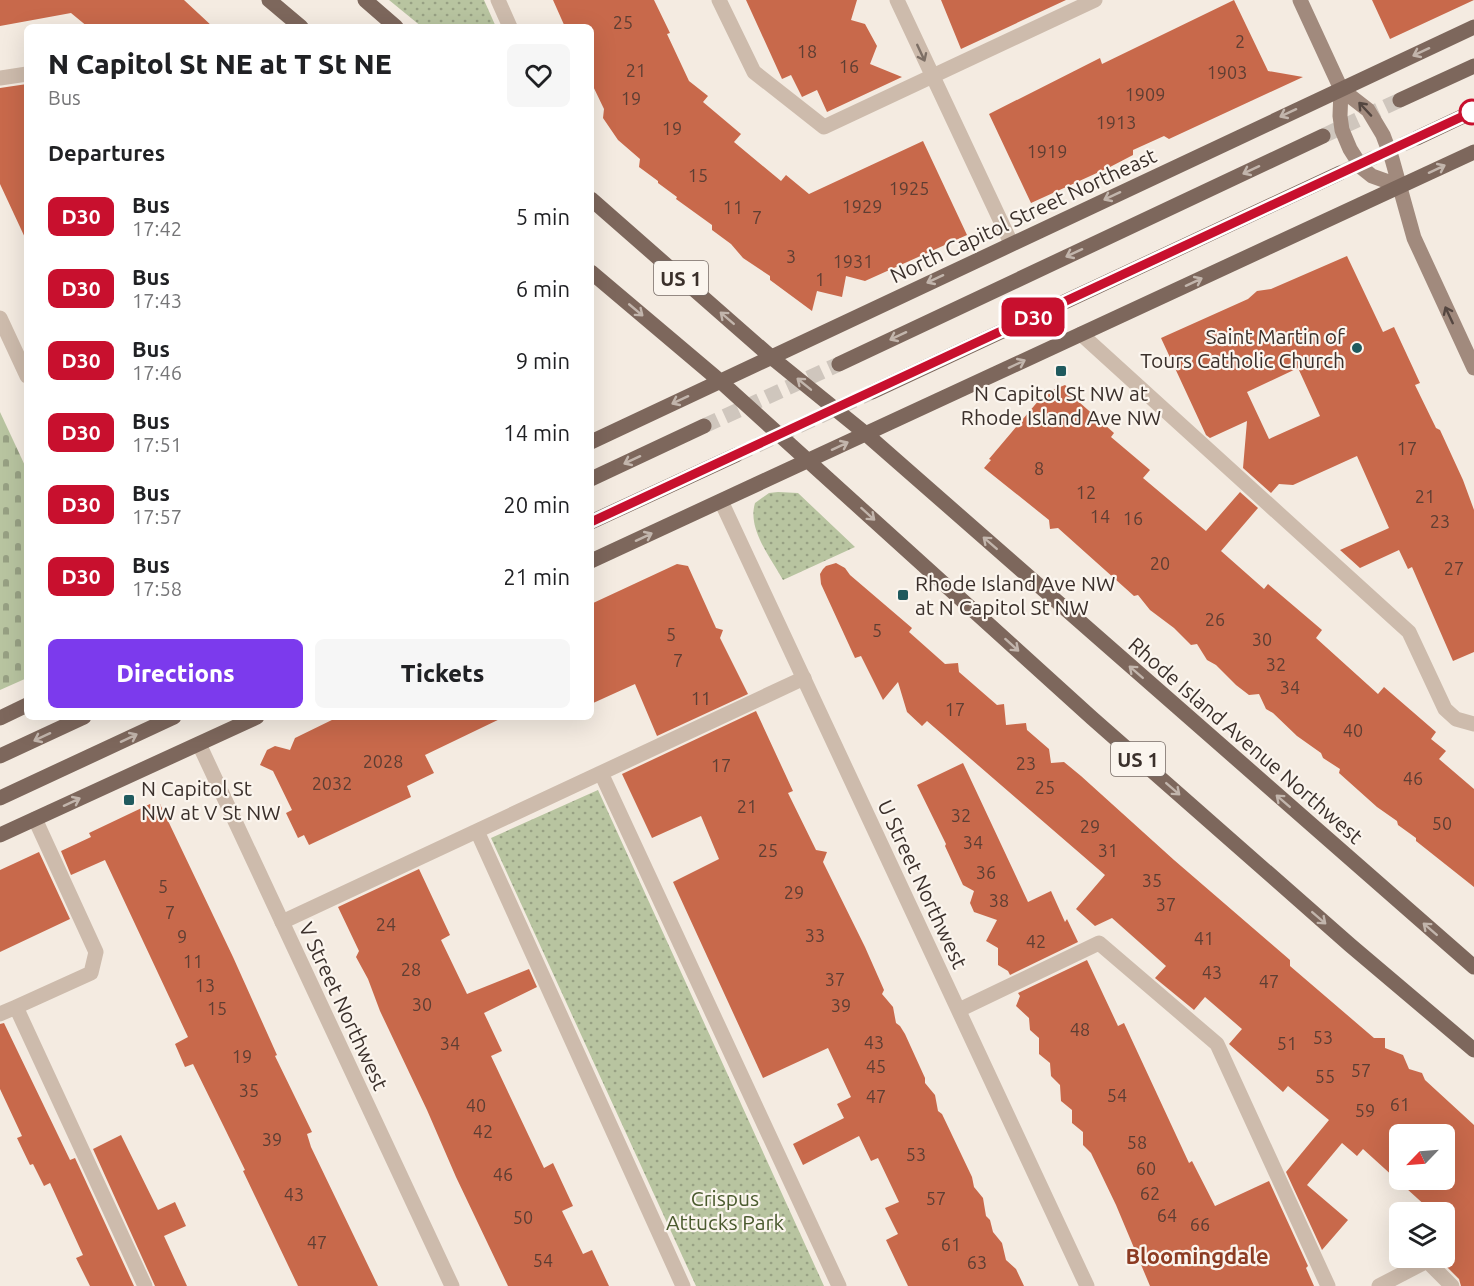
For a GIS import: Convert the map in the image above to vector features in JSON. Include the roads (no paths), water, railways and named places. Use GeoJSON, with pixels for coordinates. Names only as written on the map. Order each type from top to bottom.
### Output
{"type":"FeatureCollection","features":[{"type":"Feature","properties":{"kind":"main road"},"geometry":{"type":"LineString","coordinates":[[269,0],[297,24]]}},
{"type":"Feature","properties":{"kind":"main road"},"geometry":{"type":"LineString","coordinates":[[365,0],[393,24]]}},
{"type":"Feature","properties":{"kind":"main road","name":"North Capitol Street Northeast"},"geometry":{"type":"LineString","coordinates":[[594,441],[1474,27]]}},
{"type":"Feature","properties":{"kind":"main road"},"geometry":{"type":"LineString","coordinates":[[1400,100],[1474,66]]}},
{"type":"Feature","properties":{"kind":"main road"},"geometry":{"type":"LineString","coordinates":[[1417,138],[1474,111]]}},
{"type":"Feature","properties":{"kind":"main road"},"geometry":{"type":"LineString","coordinates":[[839,364],[1323,136]]}},
{"type":"Feature","properties":{"kind":"main road"},"geometry":{"type":"LineString","coordinates":[[594,560],[1474,152]]}},
{"type":"Feature","properties":{"kind":"main road"},"geometry":{"type":"LineString","coordinates":[[872,392],[1341,173]]}},
{"type":"Feature","properties":{"kind":"main road","name":"US 1"},"geometry":{"type":"LineString","coordinates":[[594,202],[771,357]]}},
{"type":"Feature","properties":{"kind":"main road","name":"US 1"},"geometry":{"type":"LineString","coordinates":[[594,275],[810,460],[1092,718],[1341,937],[1474,1050]]}},
{"type":"Feature","properties":{"kind":"main road","name":"Rhode Island Avenue Northwest"},"geometry":{"type":"LineString","coordinates":[[771,357],[866,434],[1474,967]]}},
{"type":"Feature","properties":{"kind":"main road"},"geometry":{"type":"LineString","coordinates":[[594,478],[704,426]]}},
{"type":"Feature","properties":{"kind":"main road"},"geometry":{"type":"LineString","coordinates":[[594,521],[736,455]]}},
{"type":"Feature","properties":{"kind":"main road"},"geometry":{"type":"LineString","coordinates":[[0,718],[24,706]]}},
{"type":"Feature","properties":{"kind":"main road"},"geometry":{"type":"LineString","coordinates":[[0,756],[78,720]]}},
{"type":"Feature","properties":{"kind":"main road"},"geometry":{"type":"LineString","coordinates":[[0,798],[168,720]]}},
{"type":"Feature","properties":{"kind":"main road"},"geometry":{"type":"LineString","coordinates":[[0,835],[251,720]]}},
{"type":"Feature","properties":{"kind":"street"},"geometry":{"type":"LineString","coordinates":[[498,0],[509,24]]}},
{"type":"Feature","properties":{"kind":"street"},"geometry":{"type":"LineString","coordinates":[[719,0],[753,72],[824,127],[933,77],[1074,4],[1095,0]]}},
{"type":"Feature","properties":{"kind":"street"},"geometry":{"type":"LineString","coordinates":[[897,0],[1011,243]]}},
{"type":"Feature","properties":{"kind":"street"},"geometry":{"type":"LineString","coordinates":[[1300,0],[1341,89],[1341,123],[1350,149],[1362,168],[1372,176],[1400,186]]}},
{"type":"Feature","properties":{"kind":"street"},"geometry":{"type":"LineString","coordinates":[[0,78],[24,74]]}},
{"type":"Feature","properties":{"kind":"street"},"geometry":{"type":"LineString","coordinates":[[1341,89],[1368,110],[1383,135],[1414,238],[1474,365]]}},
{"type":"Feature","properties":{"kind":"street"},"geometry":{"type":"LineString","coordinates":[[0,318],[24,370]]}},
{"type":"Feature","properties":{"kind":"street"},"geometry":{"type":"LineString","coordinates":[[1081,334],[1409,632],[1445,709],[1456,719],[1474,724]]}},
{"type":"Feature","properties":{"kind":"street","name":"U Street Northwest"},"geometry":{"type":"LineString","coordinates":[[721,501],[1087,1286]]}},
{"type":"Feature","properties":{"kind":"street"},"geometry":{"type":"LineString","coordinates":[[282,922],[804,678]]}},
{"type":"Feature","properties":{"kind":"street","name":"V Street Northwest"},"geometry":{"type":"LineString","coordinates":[[199,744],[452,1286]]}},
{"type":"Feature","properties":{"kind":"street"},"geometry":{"type":"LineString","coordinates":[[601,773],[839,1286]]}},
{"type":"Feature","properties":{"kind":"street"},"geometry":{"type":"LineString","coordinates":[[0,1014],[91,973],[96,952],[35,819]]}},
{"type":"Feature","properties":{"kind":"street"},"geometry":{"type":"LineString","coordinates":[[477,831],[683,1286]]}},
{"type":"Feature","properties":{"kind":"street"},"geometry":{"type":"LineString","coordinates":[[959,1010],[1099,943],[1216,1044],[1328,1286]]}},
{"type":"Feature","properties":{"kind":"street"},"geometry":{"type":"LineString","coordinates":[[16,1007],[146,1286]]}},
{"type":"Feature","properties":{"kind":"street"},"geometry":{"type":"LineString","coordinates":[[1378,1286],[1427,1261],[1452,1286]]}},
{"type":"Feature","properties":{"kind":"tunnel"},"geometry":{"type":"LineString","coordinates":[[1323,136],[1400,100]]}},
{"type":"Feature","properties":{"kind":"tunnel"},"geometry":{"type":"LineString","coordinates":[[1340,173],[1417,138]]}},
{"type":"Feature","properties":{"kind":"tunnel"},"geometry":{"type":"LineString","coordinates":[[704,426],[839,364]]}},
{"type":"Feature","properties":{"kind":"tunnel"},"geometry":{"type":"LineString","coordinates":[[736,455],[872,392]]}},
{"type":"Feature","properties":{"kind":"place","name":"Saint Martin of Tours Catholic Church"},"geometry":{"type":"Point","coordinates":[1357,348]}},
{"type":"Feature","properties":{"kind":"place","name":"N Capitol St NW at Rhode Island Ave NW"},"geometry":{"type":"Point","coordinates":[1061,371]}},
{"type":"Feature","properties":{"kind":"place","name":"Rhode Island Ave NW at N Capitol St NW"},"geometry":{"type":"Point","coordinates":[903,595]}},
{"type":"Feature","properties":{"kind":"place","name":"N Capitol St NW at V St NW"},"geometry":{"type":"Point","coordinates":[129,800]}},
{"type":"Feature","properties":{"kind":"district","name":"Bloomingdale"},"geometry":{"type":"Point","coordinates":[1197,1255]}},
{"type":"Feature","properties":{"kind":"park label","name":"Crispus Attucks Park"},"geometry":{"type":"Point","coordinates":[725,1210]}}]}
